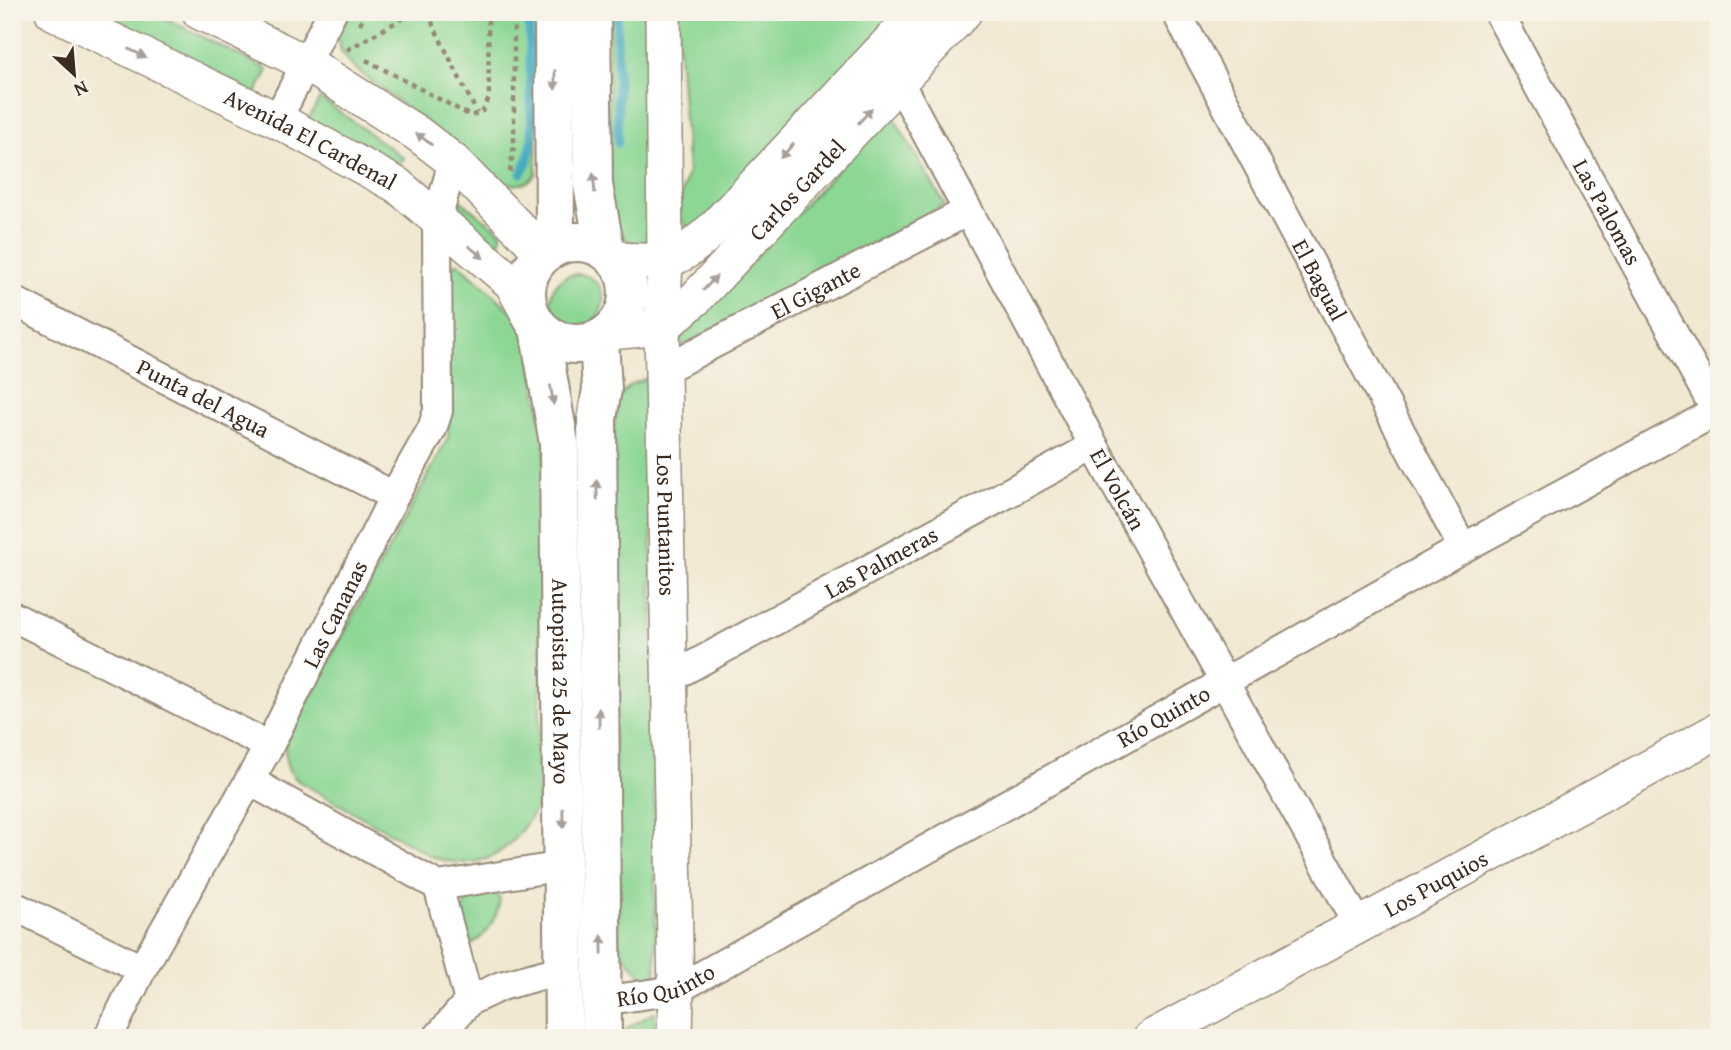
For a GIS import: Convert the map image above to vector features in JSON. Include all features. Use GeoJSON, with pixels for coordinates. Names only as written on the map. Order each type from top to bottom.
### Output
{"type":"FeatureCollection","features":[{"type":"Feature","properties":{"kind":"main road"},"geometry":{"type":"LineString","coordinates":[[550,250],[555,12]]}},
{"type":"Feature","properties":{"kind":"main road"},"geometry":{"type":"LineString","coordinates":[[591,12],[593,185],[611,255],[628,284],[626,310],[605,336],[574,345],[549,337],[535,322],[525,294],[530,272],[550,250],[572,242],[589,243],[611,255]]}},
{"type":"Feature","properties":{"kind":"main road","name":"Autopista 25 de Mayo"},"geometry":{"type":"LineString","coordinates":[[535,322],[559,443],[564,1038]]}},
{"type":"Feature","properties":{"kind":"main road","name":"Autopista 25 de Mayo"},"geometry":{"type":"LineString","coordinates":[[602,1019],[597,433],[605,336]]}},
{"type":"Feature","properties":{"kind":"street","name":"Avenida El Cardenal"},"geometry":{"type":"LineString","coordinates":[[54,12],[277,120],[397,185],[512,283],[535,322]]}},
{"type":"Feature","properties":{"kind":"street"},"geometry":{"type":"LineString","coordinates":[[200,12],[306,63],[418,134],[453,161],[550,250]]}},
{"type":"Feature","properties":{"kind":"street"},"geometry":{"type":"LineString","coordinates":[[277,120],[332,12]]}},
{"type":"Feature","properties":{"kind":"street","name":"Los Puntanitos"},"geometry":{"type":"LineString","coordinates":[[663,12],[665,261],[662,327],[675,1038]]}},
{"type":"Feature","properties":{"kind":"street","name":"Carlos Gardel"},"geometry":{"type":"LineString","coordinates":[[662,327],[695,299],[888,68],[918,12]]}},
{"type":"Feature","properties":{"kind":"street","name":"Carlos Gardel"},"geometry":{"type":"LineString","coordinates":[[611,255],[665,261],[690,250],[888,68],[964,12]]}},
{"type":"Feature","properties":{"kind":"street","name":"El Bagual"},"geometry":{"type":"LineString","coordinates":[[1176,12],[1463,548]]}},
{"type":"Feature","properties":{"kind":"street","name":"Las Palomas"},"geometry":{"type":"LineString","coordinates":[[1498,12],[1718,410]]}},
{"type":"Feature","properties":{"kind":"street","name":"El Volcán"},"geometry":{"type":"LineString","coordinates":[[888,68],[1358,924]]}},
{"type":"Feature","properties":{"kind":"street","name":"Las Cananas"},"geometry":{"type":"LineString","coordinates":[[108,1038],[142,969],[250,781],[394,496],[432,429],[438,411],[437,220],[453,161]]}},
{"type":"Feature","properties":{"kind":"street","name":"El Gigante"},"geometry":{"type":"LineString","coordinates":[[663,370],[968,211]]}},
{"type":"Feature","properties":{"kind":"street","name":"Punta del Agua"},"geometry":{"type":"LineString","coordinates":[[12,300],[394,496]]}},
{"type":"Feature","properties":{"kind":"street"},"geometry":{"type":"LineString","coordinates":[[605,336],[662,327]]}},
{"type":"Feature","properties":{"kind":"street","name":"Río Quinto"},"geometry":{"type":"LineString","coordinates":[[602,1019],[676,990],[1463,548],[1718,410]]}},
{"type":"Feature","properties":{"kind":"street","name":"Las Palmeras"},"geometry":{"type":"LineString","coordinates":[[668,679],[1094,446]]}},
{"type":"Feature","properties":{"kind":"street"},"geometry":{"type":"LineString","coordinates":[[12,616],[268,746]]}},
{"type":"Feature","properties":{"kind":"street","name":"Los Puquios"},"geometry":{"type":"LineString","coordinates":[[1151,1038],[1719,730]]}},
{"type":"Feature","properties":{"kind":"street"},"geometry":{"type":"LineString","coordinates":[[250,781],[438,886],[563,866]]}},
{"type":"Feature","properties":{"kind":"street"},"geometry":{"type":"LineString","coordinates":[[438,886],[469,1001]]}},
{"type":"Feature","properties":{"kind":"street"},"geometry":{"type":"LineString","coordinates":[[12,905],[142,969]]}},
{"type":"Feature","properties":{"kind":"street"},"geometry":{"type":"LineString","coordinates":[[437,1038],[469,1001],[501,986],[545,974],[564,977]]}},
{"type":"Feature","properties":{"kind":"path"},"geometry":{"type":"LineString","coordinates":[[356,31],[365,12]]}},
{"type":"Feature","properties":{"kind":"path"},"geometry":{"type":"LineString","coordinates":[[347,50],[414,12]]}},
{"type":"Feature","properties":{"kind":"path"},"geometry":{"type":"LineString","coordinates":[[429,12],[477,113]]}},
{"type":"Feature","properties":{"kind":"path"},"geometry":{"type":"LineString","coordinates":[[347,50],[471,116],[483,111],[489,99],[488,12]]}},
{"type":"Feature","properties":{"kind":"path"},"geometry":{"type":"LineString","coordinates":[[508,182],[514,146],[514,12]]}},
{"type":"Feature","properties":{"kind":"path"},"geometry":{"type":"LineString","coordinates":[[347,50],[352,41]]}},
{"type":"Feature","properties":{"kind":"green space"},"geometry":{"type":"Polygon","coordinates":[[[93,12],[153,12],[268,70],[256,94],[93,12]]]}},
{"type":"Feature","properties":{"kind":"green space"},"geometry":{"type":"Polygon","coordinates":[[[349,12],[538,12],[536,174],[522,184],[504,183],[352,66],[341,51],[337,36],[349,12]]]}},
{"type":"Feature","properties":{"kind":"green space"},"geometry":{"type":"Polygon","coordinates":[[[609,12],[649,12],[652,240],[637,245],[621,233],[608,203],[609,12]]]}},
{"type":"Feature","properties":{"kind":"green space"},"geometry":{"type":"Polygon","coordinates":[[[676,12],[899,12],[701,224],[687,227],[677,213],[688,171],[676,12]]]}},
{"type":"Feature","properties":{"kind":"green space"},"geometry":{"type":"Polygon","coordinates":[[[320,98],[404,158],[397,169],[308,120],[320,98]]]}},
{"type":"Feature","properties":{"kind":"green space"},"geometry":{"type":"Polygon","coordinates":[[[891,113],[945,205],[683,346],[679,339],[891,113]]]}},
{"type":"Feature","properties":{"kind":"green space"},"geometry":{"type":"Polygon","coordinates":[[[461,201],[501,232],[500,246],[455,209],[461,201]]]}},
{"type":"Feature","properties":{"kind":"green space"},"geometry":{"type":"Polygon","coordinates":[[[458,263],[514,313],[527,331],[545,440],[538,805],[519,834],[508,845],[497,854],[470,863],[435,858],[298,781],[290,772],[285,753],[286,741],[448,438],[449,270],[452,265],[458,263]]]}},
{"type":"Feature","properties":{"kind":"green space"},"geometry":{"type":"Polygon","coordinates":[[[577,274],[596,281],[603,300],[596,319],[577,326],[558,319],[551,300],[558,281],[577,274]]]}},
{"type":"Feature","properties":{"kind":"green space"},"geometry":{"type":"Polygon","coordinates":[[[635,275],[651,276],[652,320],[634,322],[632,279],[635,275]]]}},
{"type":"Feature","properties":{"kind":"green space"},"geometry":{"type":"Polygon","coordinates":[[[650,377],[656,982],[646,980],[619,951],[608,474],[617,399],[630,385],[650,377]]]}},
{"type":"Feature","properties":{"kind":"green space"},"geometry":{"type":"Polygon","coordinates":[[[481,888],[500,898],[499,905],[494,920],[485,933],[467,945],[464,906],[473,893],[481,888]]]}},
{"type":"Feature","properties":{"kind":"green space"},"geometry":{"type":"Polygon","coordinates":[[[655,1012],[655,1038],[625,1038],[627,1028],[655,1012]]]}},
{"type":"Feature","properties":{"kind":"waterway"},"geometry":{"type":"LineString","coordinates":[[521,173],[528,160],[532,139],[529,12]]}},
{"type":"Feature","properties":{"kind":"waterway"},"geometry":{"type":"LineString","coordinates":[[617,12],[618,143]]}}]}
